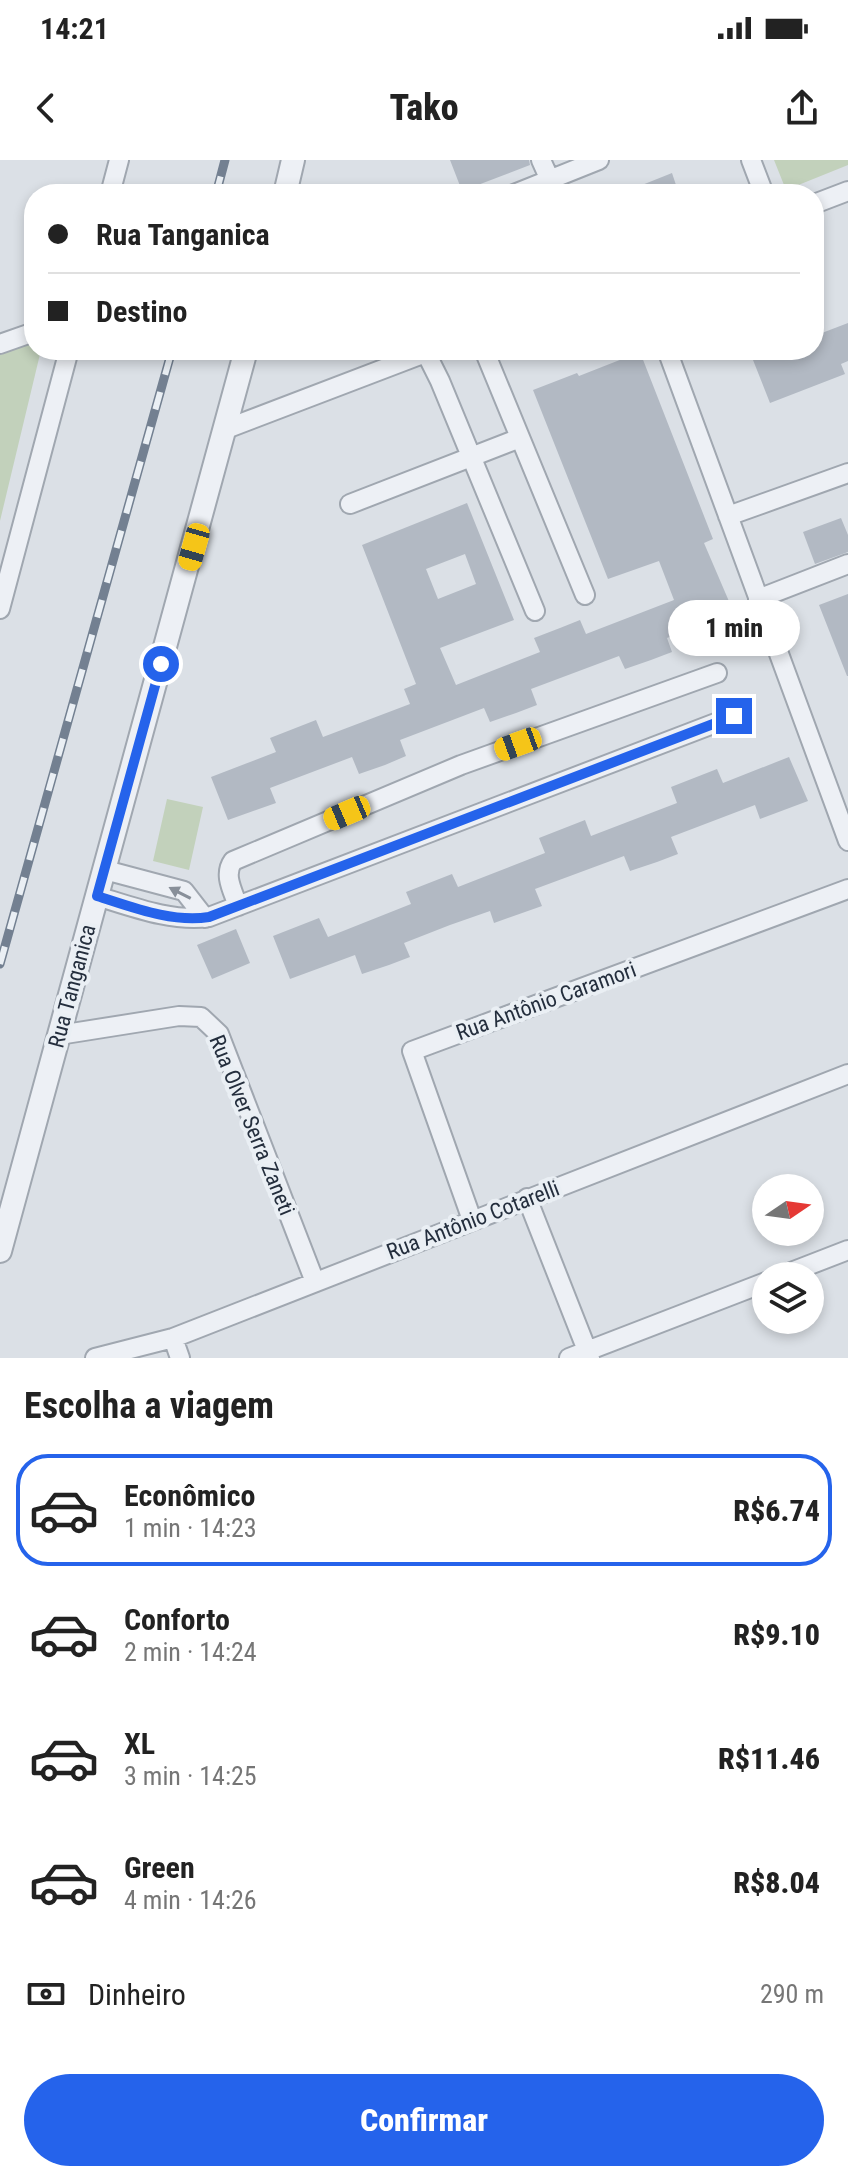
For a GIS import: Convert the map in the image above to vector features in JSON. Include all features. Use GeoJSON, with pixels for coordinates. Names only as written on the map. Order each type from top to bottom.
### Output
{"type":"FeatureCollection","features":[{"type":"Feature","properties":{"kind":"street"},"geometry":{"type":"LineString","coordinates":[[113,184],[119,160]]}},
{"type":"Feature","properties":{"kind":"street"},"geometry":{"type":"LineString","coordinates":[[287,184],[293,160]]}},
{"type":"Feature","properties":{"kind":"street"},"geometry":{"type":"LineString","coordinates":[[541,160],[550,180]]}},
{"type":"Feature","properties":{"kind":"street"},"geometry":{"type":"LineString","coordinates":[[540,184],[599,160]]}},
{"type":"Feature","properties":{"kind":"street"},"geometry":{"type":"LineString","coordinates":[[751,160],[760,184]]}},
{"type":"Feature","properties":{"kind":"street"},"geometry":{"type":"LineString","coordinates":[[824,200],[848,191]]}},
{"type":"Feature","properties":{"kind":"street"},"geometry":{"type":"LineString","coordinates":[[0,344],[24,336]]}},
{"type":"Feature","properties":{"kind":"street"},"geometry":{"type":"LineString","coordinates":[[0,609],[6,577],[66,360]]}},
{"type":"Feature","properties":{"kind":"street","name":"Rua Tanganica"},"geometry":{"type":"LineString","coordinates":[[0,1251],[243,360]]}},
{"type":"Feature","properties":{"kind":"street"},"geometry":{"type":"LineString","coordinates":[[226,429],[406,360]]}},
{"type":"Feature","properties":{"kind":"street"},"geometry":{"type":"LineString","coordinates":[[433,360],[470,458],[535,611]]}},
{"type":"Feature","properties":{"kind":"street"},"geometry":{"type":"LineString","coordinates":[[488,360],[585,595]]}},
{"type":"Feature","properties":{"kind":"street"},"geometry":{"type":"LineString","coordinates":[[671,360],[848,841]]}},
{"type":"Feature","properties":{"kind":"street"},"geometry":{"type":"LineString","coordinates":[[350,504],[520,438]]}},
{"type":"Feature","properties":{"kind":"street"},"geometry":{"type":"LineString","coordinates":[[728,516],[848,473]]}},
{"type":"Feature","properties":{"kind":"street"},"geometry":{"type":"LineString","coordinates":[[758,599],[848,564]]}},
{"type":"Feature","properties":{"kind":"street"},"geometry":{"type":"LineString","coordinates":[[238,906],[228,877],[228,868],[233,861],[461,765],[717,673]]}},
{"type":"Feature","properties":{"kind":"street"},"geometry":{"type":"LineString","coordinates":[[97,896],[139,909],[192,919],[205,918],[734,716]]}},
{"type":"Feature","properties":{"kind":"street"},"geometry":{"type":"LineString","coordinates":[[105,870],[184,891],[205,918]]}},
{"type":"Feature","properties":{"kind":"street","name":"Rua Antônio Caramori"},"geometry":{"type":"LineString","coordinates":[[472,1220],[412,1051],[848,889]]}},
{"type":"Feature","properties":{"kind":"street","name":"Rua Olver Serra Zaneti"},"geometry":{"type":"LineString","coordinates":[[59,1035],[179,1016],[201,1017],[219,1034],[315,1282]]}},
{"type":"Feature","properties":{"kind":"street","name":"Rua Antônio Cotarelli"},"geometry":{"type":"LineString","coordinates":[[95,1358],[173,1338],[848,1074]]}},
{"type":"Feature","properties":{"kind":"street"},"geometry":{"type":"LineString","coordinates":[[527,1198],[588,1354]]}},
{"type":"Feature","properties":{"kind":"street"},"geometry":{"type":"LineString","coordinates":[[820,1262],[848,1252]]}},
{"type":"Feature","properties":{"kind":"street"},"geometry":{"type":"LineString","coordinates":[[569,1358],[588,1354],[752,1288]]}},
{"type":"Feature","properties":{"kind":"street"},"geometry":{"type":"LineString","coordinates":[[173,1338],[180,1358]]}},
{"type":"Feature","properties":{"kind":"green space"},"geometry":{"type":"Polygon","coordinates":[[[774,160],[848,160],[848,165],[801,184],[784,184],[774,160]]]}},
{"type":"Feature","properties":{"kind":"green space"},"geometry":{"type":"Polygon","coordinates":[[[24,346],[24,360],[39,360],[0,521],[0,355],[24,346]]]}},
{"type":"Feature","properties":{"kind":"green space"},"geometry":{"type":"Polygon","coordinates":[[[167,799],[203,807],[189,870],[153,861],[167,799]]]}},
{"type":"Feature","properties":{"kind":"building"},"geometry":{"type":"Polygon","coordinates":[[[450,160],[529,160],[530,165],[480,184],[459,184],[450,160]]]}},
{"type":"Feature","properties":{"kind":"building"},"geometry":{"type":"Polygon","coordinates":[[[672,173],[676,184],[644,184],[672,173]]]}},
{"type":"Feature","properties":{"kind":"building"},"geometry":{"type":"Polygon","coordinates":[[[848,323],[848,361],[841,364],[845,374],[770,403],[753,360],[824,360],[824,332],[848,323]]]}},
{"type":"Feature","properties":{"kind":"building"},"geometry":{"type":"Polygon","coordinates":[[[620,360],[643,360],[713,539],[704,543],[734,613],[667,638],[672,652],[651,660],[625,669],[619,656],[531,689],[537,705],[516,713],[490,722],[484,708],[400,740],[406,756],[385,765],[359,774],[352,757],[270,788],[276,803],[228,820],[211,777],[276,752],[270,738],[316,720],[323,737],[410,704],[404,689],[416,684],[362,545],[467,503],[514,620],[440,648],[456,685],[540,652],[534,638],[580,620],[586,634],[674,600],[659,561],[608,579],[533,390],[577,373],[579,376],[620,360]],[[465,554],[426,569],[438,599],[476,584],[465,554]]]}},
{"type":"Feature","properties":{"kind":"building"},"geometry":{"type":"Polygon","coordinates":[[[841,518],[848,535],[848,552],[815,564],[803,532],[841,518]]]}},
{"type":"Feature","properties":{"kind":"building"},"geometry":{"type":"Polygon","coordinates":[[[848,594],[848,676],[847,676],[819,605],[848,594]]]}},
{"type":"Feature","properties":{"kind":"building"},"geometry":{"type":"Polygon","coordinates":[[[789,757],[808,801],[760,819],[755,805],[671,837],[678,854],[630,871],[624,856],[535,889],[542,906],[494,923],[490,911],[450,925],[404,943],[410,957],[389,965],[362,974],[355,955],[290,979],[273,936],[319,918],[328,937],[411,904],[406,892],[452,874],[458,887],[545,853],[539,838],[585,820],[591,836],[677,803],[671,787],[717,769],[723,783],[789,757]]]}},
{"type":"Feature","properties":{"kind":"building"},"geometry":{"type":"Polygon","coordinates":[[[236,929],[250,963],[212,979],[197,945],[236,929]]]}},
{"type":"Feature","properties":{"kind":"railway"},"geometry":{"type":"LineString","coordinates":[[219,184],[225,160]]}},
{"type":"Feature","properties":{"kind":"railway"},"geometry":{"type":"LineString","coordinates":[[0,964],[169,360]]}},
{"type":"Feature","properties":{"kind":"route"},"geometry":{"type":"LineString","coordinates":[[161,664],[97,896],[139,909],[192,919],[209,917],[734,716]]}}]}
